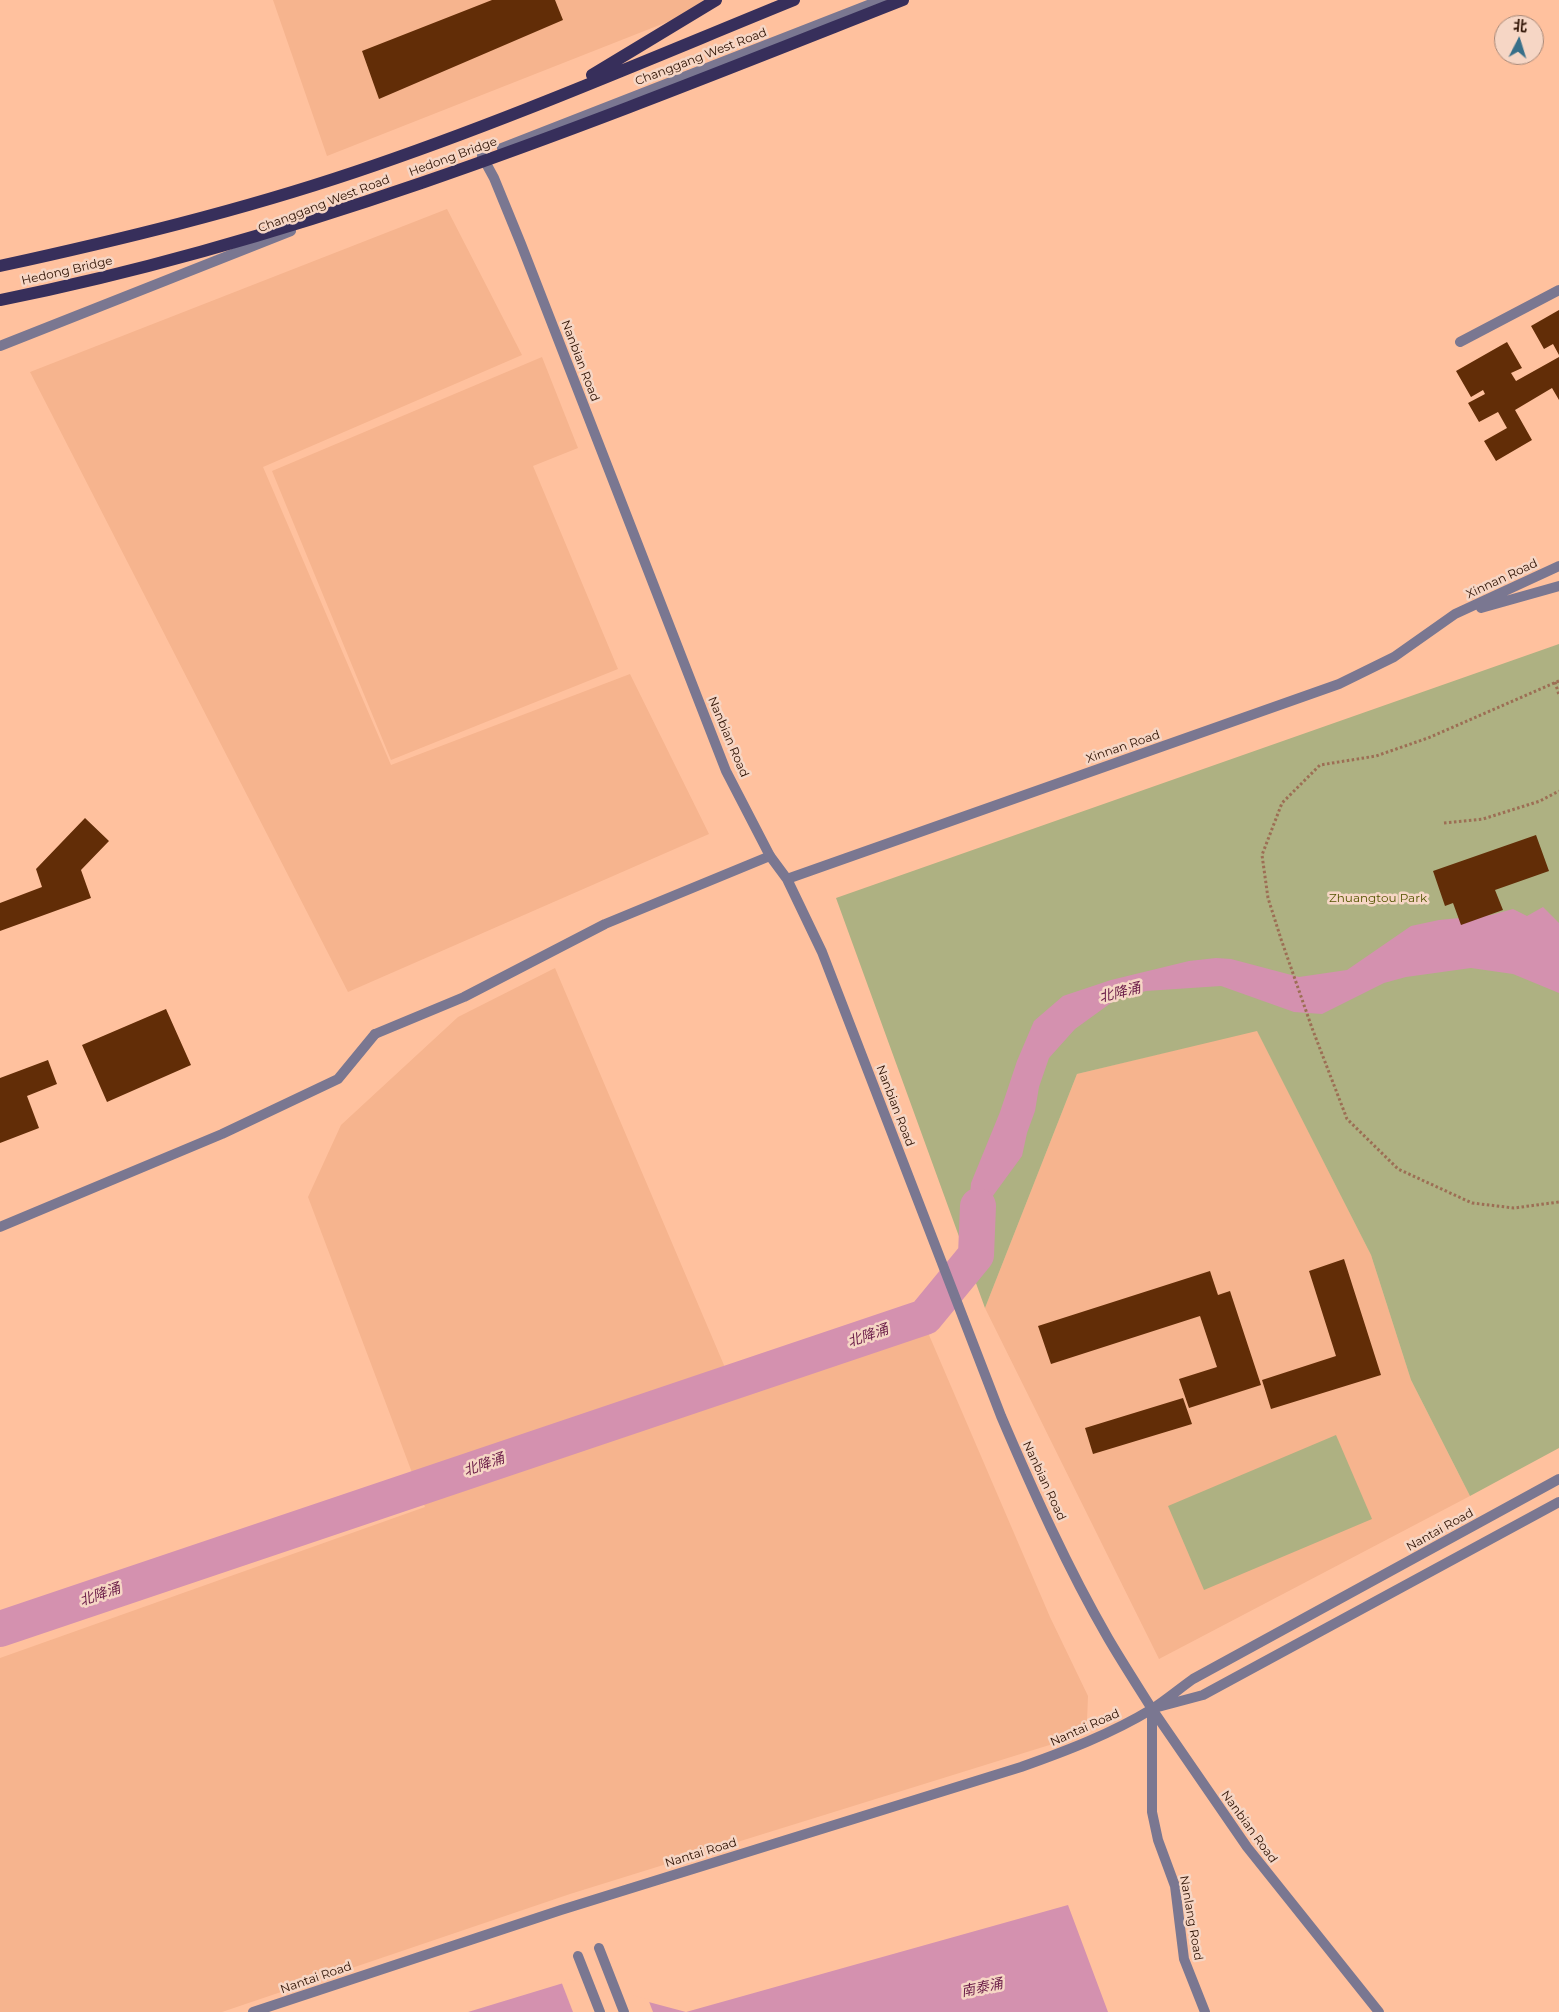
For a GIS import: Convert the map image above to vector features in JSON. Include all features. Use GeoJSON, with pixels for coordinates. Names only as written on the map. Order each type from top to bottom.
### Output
{"type":"FeatureCollection","features":[{"type":"Feature","properties":{"kind":"main road"},"geometry":{"type":"LineString","coordinates":[[560,95],[716,0]]}},
{"type":"Feature","properties":{"kind":"main road","name":"Hedong Bridge"},"geometry":{"type":"LineString","coordinates":[[0,266],[168,226],[285,194],[417,151],[794,0]]}},
{"type":"Feature","properties":{"kind":"main road","name":"Hedong Bridge"},"geometry":{"type":"LineString","coordinates":[[0,300],[51,290],[169,261],[381,197],[459,171],[676,90],[903,0]]}},
{"type":"Feature","properties":{"kind":"street","name":"Changgang West Road"},"geometry":{"type":"LineString","coordinates":[[0,343],[881,0]]}},
{"type":"Feature","properties":{"kind":"street","name":"Nanbian Road"},"geometry":{"type":"LineString","coordinates":[[482,156],[494,178],[521,244],[726,770],[770,856],[787,878],[822,952],[980,1364],[1023,1468],[1108,1637],[1152,1709],[1247,1847],[1379,2012]]}},
{"type":"Feature","properties":{"kind":"street"},"geometry":{"type":"LineString","coordinates":[[1460,342],[1559,290]]}},
{"type":"Feature","properties":{"kind":"street","name":"Xinnan Road"},"geometry":{"type":"LineString","coordinates":[[787,878],[1339,684],[1394,657],[1455,614],[1559,566]]}},
{"type":"Feature","properties":{"kind":"street","name":"Xinnan Road"},"geometry":{"type":"LineString","coordinates":[[1455,614],[1559,586]]}},
{"type":"Feature","properties":{"kind":"street"},"geometry":{"type":"LineString","coordinates":[[0,1227],[222,1134],[338,1078],[375,1034],[464,997],[605,924],[770,856]]}},
{"type":"Feature","properties":{"kind":"street","name":"Nantai Road"},"geometry":{"type":"LineString","coordinates":[[254,2012],[561,1910],[1021,1767],[1070,1749],[1117,1728],[1152,1709],[1193,1679],[1559,1479]]}},
{"type":"Feature","properties":{"kind":"street","name":"Nantai Road"},"geometry":{"type":"LineString","coordinates":[[1152,1709],[1203,1696],[1559,1502]]}},
{"type":"Feature","properties":{"kind":"street","name":"Nanlang Road"},"geometry":{"type":"LineString","coordinates":[[1152,1709],[1152,1812],[1154,1826],[1174,1886],[1184,1959],[1205,2012]]}},
{"type":"Feature","properties":{"kind":"street"},"geometry":{"type":"LineString","coordinates":[[599,1948],[624,2012]]}},
{"type":"Feature","properties":{"kind":"street"},"geometry":{"type":"LineString","coordinates":[[578,1956],[600,2012]]}},
{"type":"Feature","properties":{"kind":"street"},"geometry":{"type":"LineString","coordinates":[[1195,1987],[1195,2012]]}},
{"type":"Feature","properties":{"kind":"path"},"geometry":{"type":"LineString","coordinates":[[1559,695],[1557,682],[1420,741],[1376,756],[1320,765],[1282,802],[1262,855],[1268,898],[1289,964],[1347,1119],[1398,1169],[1472,1204],[1514,1208],[1559,1202]]}},
{"type":"Feature","properties":{"kind":"path"},"geometry":{"type":"LineString","coordinates":[[1444,823],[1483,819],[1540,801],[1559,791]]}},
{"type":"Feature","properties":{"kind":"shaded area"},"geometry":{"type":"Polygon","coordinates":[[[273,0],[723,0],[327,156],[273,0]]]}},
{"type":"Feature","properties":{"kind":"shaded area"},"geometry":{"type":"Polygon","coordinates":[[[447,209],[522,355],[263,467],[391,765],[630,674],[709,834],[348,992],[30,372],[447,209]]]}},
{"type":"Feature","properties":{"kind":"shaded area"},"geometry":{"type":"Polygon","coordinates":[[[542,357],[578,448],[533,466],[618,669],[391,760],[272,471],[542,357]]]}},
{"type":"Feature","properties":{"kind":"shaded area"},"geometry":{"type":"Polygon","coordinates":[[[555,968],[735,1391],[926,1328],[1050,1617],[1088,1696],[1087,1721],[1072,1738],[570,1894],[222,2012],[0,2012],[0,1658],[425,1507],[308,1197],[341,1125],[458,1017],[555,968]]]}},
{"type":"Feature","properties":{"kind":"shaded area"},"geometry":{"type":"Polygon","coordinates":[[[1257,1030],[1371,1255],[1411,1380],[1470,1496],[1159,1659],[985,1308],[1077,1074],[1257,1030]]]}},
{"type":"Feature","properties":{"kind":"green space","name":"Zhuangtou Park"},"geometry":{"type":"Polygon","coordinates":[[[1559,644],[1559,1448],[1470,1496],[1411,1380],[1371,1255],[1257,1031],[1077,1074],[985,1308],[836,898],[1559,644]]]}},
{"type":"Feature","properties":{"kind":"green space"},"geometry":{"type":"Polygon","coordinates":[[[1336,1435],[1372,1519],[1204,1590],[1168,1506],[1336,1435]]]}},
{"type":"Feature","properties":{"kind":"water"},"geometry":{"type":"Polygon","coordinates":[[[1543,907],[1559,923],[1559,993],[1513,974],[1471,968],[1406,977],[1384,983],[1322,1014],[1294,1012],[1221,986],[1146,991],[1115,1000],[1075,1029],[1049,1058],[1039,1087],[1035,1111],[1027,1133],[1022,1156],[984,1208],[976,1255],[972,1250],[968,1218],[971,1183],[1034,1021],[1063,996],[1111,980],[1189,961],[1216,958],[1231,959],[1299,977],[1347,970],[1411,926],[1439,920],[1491,915],[1513,909],[1527,916],[1543,907]]]}},
{"type":"Feature","properties":{"kind":"water","name":"南泰涌"},"geometry":{"type":"Polygon","coordinates":[[[1068,1905],[1108,2012],[686,2012],[1068,1905]]]}},
{"type":"Feature","properties":{"kind":"water"},"geometry":{"type":"Polygon","coordinates":[[[570,1981],[686,2012],[468,2012],[570,1981]]]}},
{"type":"Feature","properties":{"kind":"pier"},"geometry":{"type":"Polygon","coordinates":[[[569,1979],[648,1999],[653,2012],[573,2012],[561,1981],[569,1979]]]}},
{"type":"Feature","properties":{"kind":"building"},"geometry":{"type":"Polygon","coordinates":[[[492,0],[555,0],[563,20],[379,99],[362,51],[492,0]]]}},
{"type":"Feature","properties":{"kind":"building"},"geometry":{"type":"Polygon","coordinates":[[[1559,310],[1559,355],[1553,344],[1544,349],[1531,326],[1559,310]]]}},
{"type":"Feature","properties":{"kind":"building"},"geometry":{"type":"Polygon","coordinates":[[[1507,342],[1522,368],[1511,373],[1516,381],[1559,357],[1559,400],[1552,388],[1515,410],[1532,440],[1496,461],[1484,441],[1507,428],[1498,412],[1479,422],[1468,403],[1485,394],[1483,390],[1471,397],[1456,371],[1507,342]]]}},
{"type":"Feature","properties":{"kind":"building"},"geometry":{"type":"Polygon","coordinates":[[[85,818],[109,841],[81,870],[91,898],[0,931],[0,903],[42,887],[36,869],[85,818]]]}},
{"type":"Feature","properties":{"kind":"building"},"geometry":{"type":"Polygon","coordinates":[[[1536,835],[1549,871],[1495,890],[1503,910],[1461,925],[1453,903],[1445,906],[1433,871],[1536,835]]]}},
{"type":"Feature","properties":{"kind":"building"},"geometry":{"type":"Polygon","coordinates":[[[166,1009],[191,1065],[107,1102],[82,1045],[166,1009]]]}},
{"type":"Feature","properties":{"kind":"building"},"geometry":{"type":"Polygon","coordinates":[[[48,1060],[57,1084],[27,1096],[39,1128],[0,1143],[0,1078],[48,1060]]]}},
{"type":"Feature","properties":{"kind":"building"},"geometry":{"type":"Polygon","coordinates":[[[1344,1259],[1381,1375],[1271,1409],[1262,1380],[1336,1356],[1309,1271],[1344,1259]]]}},
{"type":"Feature","properties":{"kind":"building"},"geometry":{"type":"Polygon","coordinates":[[[1210,1271],[1218,1295],[1230,1291],[1261,1385],[1189,1408],[1179,1379],[1217,1367],[1200,1316],[1051,1364],[1038,1326],[1210,1271]]]}},
{"type":"Feature","properties":{"kind":"building"},"geometry":{"type":"Polygon","coordinates":[[[1183,1398],[1192,1424],[1093,1454],[1085,1428],[1183,1398]]]}},
{"type":"Feature","properties":{"kind":"waterway","name":"北降涌"},"geometry":{"type":"LineString","coordinates":[[0,1629],[925,1317],[976,1255],[978,1206]]}}]}
